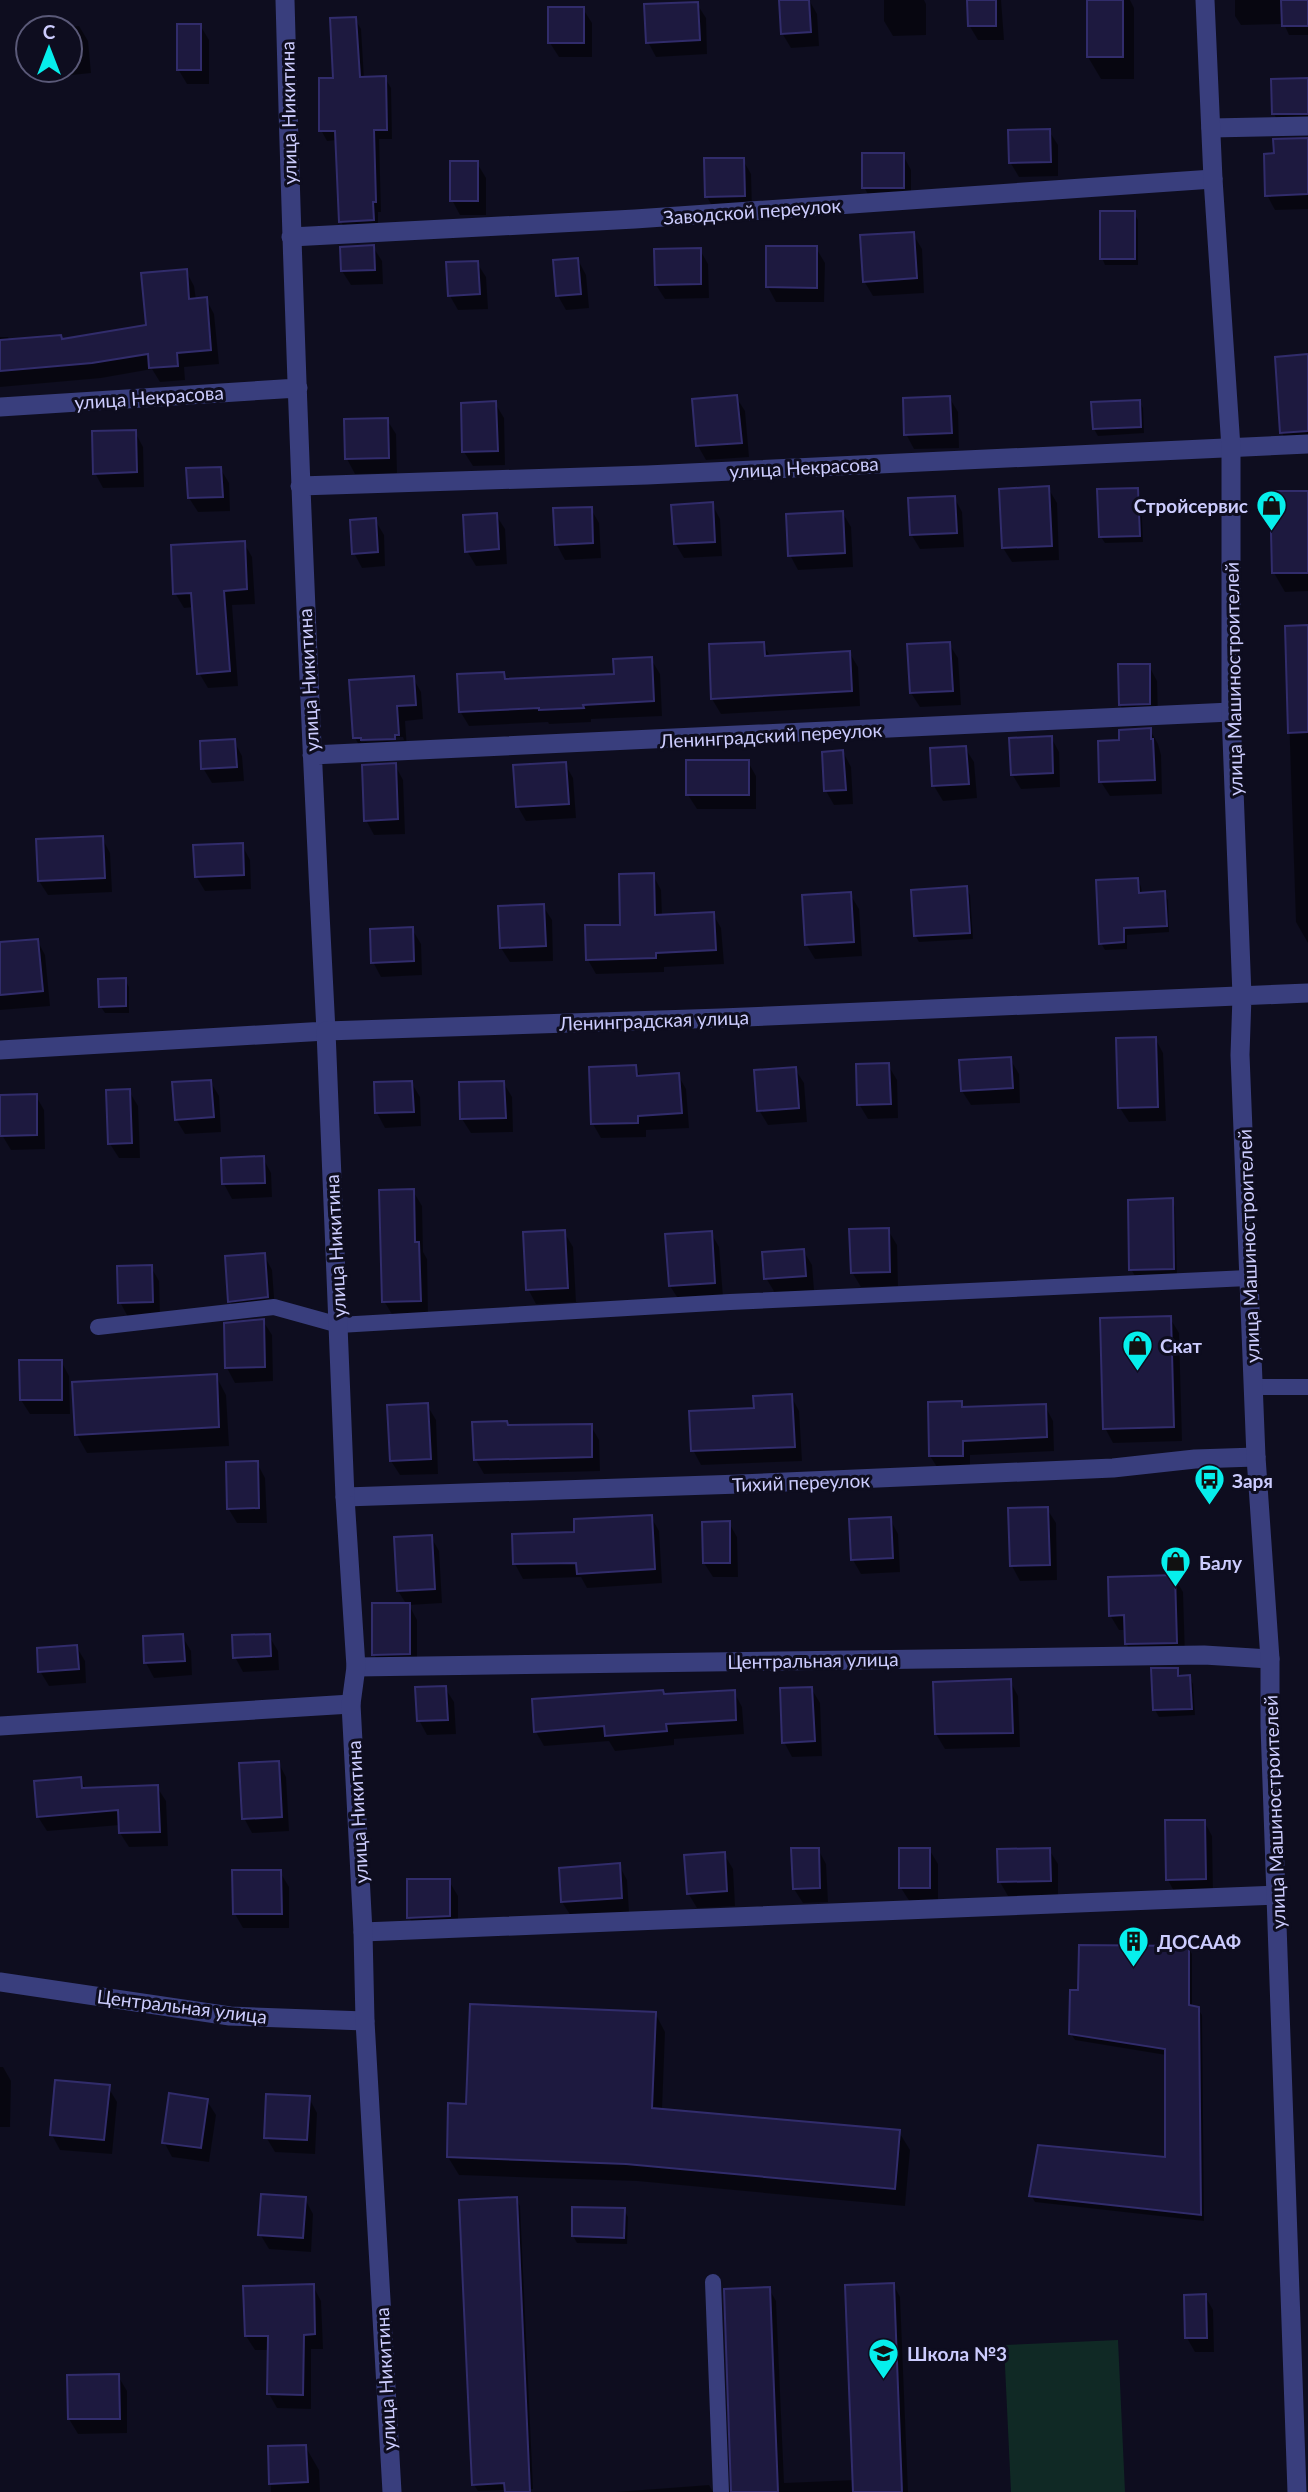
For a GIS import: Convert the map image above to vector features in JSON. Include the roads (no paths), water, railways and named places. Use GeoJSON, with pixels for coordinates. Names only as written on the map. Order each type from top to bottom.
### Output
{"type":"FeatureCollection","features":[{"type":"Feature","properties":{"kind":"street","name":"улица Никитина"},"geometry":{"type":"LineString","coordinates":[[285,0],[300,486],[345,1497],[356,1667],[351,1704],[391,2492]]}},
{"type":"Feature","properties":{"kind":"street","name":"улица Машиностроителей"},"geometry":{"type":"LineString","coordinates":[[1205,0],[1213,179],[1231,448],[1231,712],[1241,996],[1240,1055],[1256,1457],[1270,1659],[1276,1895],[1301,2482]]}},
{"type":"Feature","properties":{"kind":"street"},"geometry":{"type":"LineString","coordinates":[[1211,128],[1308,125]]}},
{"type":"Feature","properties":{"kind":"street","name":"Заводской переулок"},"geometry":{"type":"LineString","coordinates":[[291,237],[621,220],[1213,179]]}},
{"type":"Feature","properties":{"kind":"street","name":"улица Некрасова"},"geometry":{"type":"LineString","coordinates":[[0,407],[299,388]]}},
{"type":"Feature","properties":{"kind":"street","name":"улица Некрасова"},"geometry":{"type":"LineString","coordinates":[[300,486],[648,475],[1308,444]]}},
{"type":"Feature","properties":{"kind":"street","name":"Ленинградский переулок"},"geometry":{"type":"LineString","coordinates":[[312,755],[1149,718],[1231,712]]}},
{"type":"Feature","properties":{"kind":"street","name":"Ленинградская улица"},"geometry":{"type":"LineString","coordinates":[[0,1049],[326,1031],[1308,993]]}},
{"type":"Feature","properties":{"kind":"street","name":"Тихий переулок"},"geometry":{"type":"LineString","coordinates":[[345,1497],[892,1478],[1113,1468],[1195,1459],[1256,1457]]}},
{"type":"Feature","properties":{"kind":"street","name":"Центральная улица"},"geometry":{"type":"LineString","coordinates":[[356,1667],[1204,1655],[1270,1659]]}},
{"type":"Feature","properties":{"kind":"street"},"geometry":{"type":"LineString","coordinates":[[0,1726],[351,1704]]}},
{"type":"Feature","properties":{"kind":"street"},"geometry":{"type":"LineString","coordinates":[[363,1932],[1276,1895]]}},
{"type":"Feature","properties":{"kind":"street","name":"Центральная улица"},"geometry":{"type":"LineString","coordinates":[[0,1982],[230,2016],[365,2021]]}},
{"type":"Feature","properties":{"kind":"lane"},"geometry":{"type":"LineString","coordinates":[[97,1327],[274,1307],[339,1325],[730,1302],[1248,1278]]}},
{"type":"Feature","properties":{"kind":"lane"},"geometry":{"type":"LineString","coordinates":[[1254,1387],[1308,1387]]}},
{"type":"Feature","properties":{"kind":"lane"},"geometry":{"type":"LineString","coordinates":[[713,2282],[721,2492]]}},
{"type":"Feature","properties":{"kind":"place","name":"Стройсервис"},"geometry":{"type":"Point","coordinates":[1271,532]}},
{"type":"Feature","properties":{"kind":"place","name":"Скат"},"geometry":{"type":"Point","coordinates":[1137,1372]}},
{"type":"Feature","properties":{"kind":"place","name":"Заря"},"geometry":{"type":"Point","coordinates":[1209,1507]}},
{"type":"Feature","properties":{"kind":"place","name":"Балу"},"geometry":{"type":"Point","coordinates":[1176,1589]}},
{"type":"Feature","properties":{"kind":"place","name":"ДОСААФ"},"geometry":{"type":"Point","coordinates":[1134,1968]}},
{"type":"Feature","properties":{"kind":"place","name":"Школа №3"},"geometry":{"type":"Point","coordinates":[884,2380]}}]}
